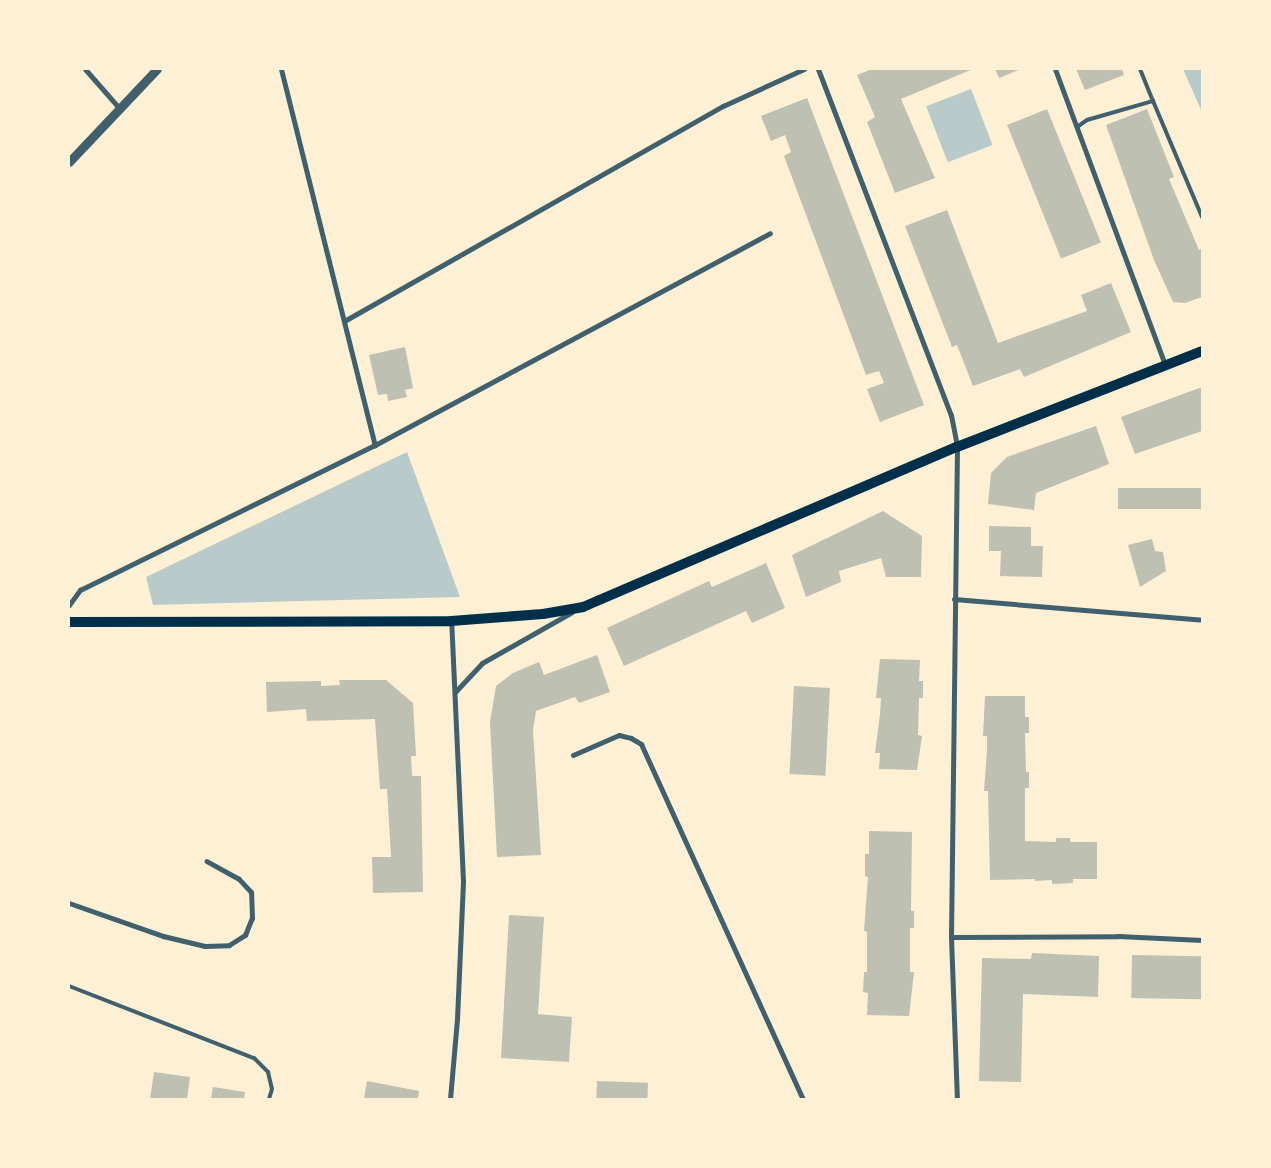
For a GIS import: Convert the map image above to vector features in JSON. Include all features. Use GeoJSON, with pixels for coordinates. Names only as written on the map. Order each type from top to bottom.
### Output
{"type":"FeatureCollection","features":[{"type":"Feature","properties":{"kind":"main road"},"geometry":{"type":"LineString","coordinates":[[69,622],[451,621],[543,614],[583,607],[957,447],[1202,351]]}},
{"type":"Feature","properties":{"kind":"street"},"geometry":{"type":"LineString","coordinates":[[85,69],[120,109]]}},
{"type":"Feature","properties":{"kind":"street"},"geometry":{"type":"LineString","coordinates":[[69,162],[157,69]]}},
{"type":"Feature","properties":{"kind":"street"},"geometry":{"type":"LineString","coordinates":[[280,69],[346,320],[375,445]]}},
{"type":"Feature","properties":{"kind":"street"},"geometry":{"type":"LineString","coordinates":[[346,320],[723,106],[804,69]]}},
{"type":"Feature","properties":{"kind":"street"},"geometry":{"type":"LineString","coordinates":[[818,69],[951,416],[957,447],[951,937],[957,1099]]}},
{"type":"Feature","properties":{"kind":"street"},"geometry":{"type":"LineString","coordinates":[[1055,69],[1165,365]]}},
{"type":"Feature","properties":{"kind":"street"},"geometry":{"type":"LineString","coordinates":[[69,605],[80,590],[375,445],[770,234]]}},
{"type":"Feature","properties":{"kind":"street"},"geometry":{"type":"LineString","coordinates":[[954,599],[1202,620]]}},
{"type":"Feature","properties":{"kind":"street"},"geometry":{"type":"LineString","coordinates":[[456,691],[482,663],[583,607]]}},
{"type":"Feature","properties":{"kind":"street"},"geometry":{"type":"LineString","coordinates":[[450,1099],[458,1009],[463,881],[456,691],[451,621]]}},
{"type":"Feature","properties":{"kind":"street"},"geometry":{"type":"LineString","coordinates":[[574,755],[619,735],[631,738],[641,744],[803,1099]]}},
{"type":"Feature","properties":{"kind":"street"},"geometry":{"type":"LineString","coordinates":[[69,903],[163,936],[205,946],[229,945],[246,935],[254,905],[251,892],[239,879],[207,861]]}},
{"type":"Feature","properties":{"kind":"street"},"geometry":{"type":"LineString","coordinates":[[951,937],[1118,936],[1202,940]]}},
{"type":"Feature","properties":{"kind":"lane"},"geometry":{"type":"LineString","coordinates":[[1140,69],[1202,217]]}},
{"type":"Feature","properties":{"kind":"lane"},"geometry":{"type":"LineString","coordinates":[[1077,127],[1096,117],[1153,101]]}},
{"type":"Feature","properties":{"kind":"lane"},"geometry":{"type":"LineString","coordinates":[[69,986],[254,1058],[268,1072],[272,1089],[269,1099]]}},
{"type":"Feature","properties":{"kind":"shaded area"},"geometry":{"type":"Polygon","coordinates":[[[1183,69],[1202,69],[1202,112],[1183,69]]]}},
{"type":"Feature","properties":{"kind":"shaded area"},"geometry":{"type":"Polygon","coordinates":[[[971,89],[993,145],[948,162],[926,106],[971,89]]]}},
{"type":"Feature","properties":{"kind":"shaded area"},"geometry":{"type":"Polygon","coordinates":[[[407,452],[460,597],[153,605],[146,577],[407,452]]]}},
{"type":"Feature","properties":{"kind":"building"},"geometry":{"type":"Polygon","coordinates":[[[872,69],[973,69],[901,99],[935,178],[895,193],[867,122],[875,117],[857,75],[872,69]]]}},
{"type":"Feature","properties":{"kind":"building"},"geometry":{"type":"Polygon","coordinates":[[[995,69],[1021,69],[999,78],[995,69]]]}},
{"type":"Feature","properties":{"kind":"building"},"geometry":{"type":"Polygon","coordinates":[[[1076,69],[1122,69],[1124,75],[1085,90],[1076,69]]]}},
{"type":"Feature","properties":{"kind":"building"},"geometry":{"type":"Polygon","coordinates":[[[807,98],[924,405],[880,422],[867,389],[884,383],[879,371],[866,375],[784,156],[791,152],[785,135],[771,141],[761,116],[807,98]]]}},
{"type":"Feature","properties":{"kind":"building"},"geometry":{"type":"Polygon","coordinates":[[[1047,109],[1101,243],[1061,259],[1007,125],[1047,109]]]}},
{"type":"Feature","properties":{"kind":"building"},"geometry":{"type":"Polygon","coordinates":[[[1147,109],[1174,177],[1169,179],[1199,250],[1202,248],[1202,297],[1185,303],[1173,302],[1154,260],[1106,125],[1147,109]]]}},
{"type":"Feature","properties":{"kind":"building"},"geometry":{"type":"Polygon","coordinates":[[[947,210],[998,343],[1087,311],[1081,295],[1111,283],[1131,332],[1024,377],[1020,369],[973,386],[957,345],[952,347],[905,226],[947,210]]]}},
{"type":"Feature","properties":{"kind":"building"},"geometry":{"type":"Polygon","coordinates":[[[405,347],[413,388],[405,390],[407,397],[388,401],[387,394],[378,395],[369,355],[405,347]]]}},
{"type":"Feature","properties":{"kind":"building"},"geometry":{"type":"Polygon","coordinates":[[[1202,387],[1202,431],[1135,454],[1121,417],[1202,387]]]}},
{"type":"Feature","properties":{"kind":"building"},"geometry":{"type":"Polygon","coordinates":[[[1096,426],[1109,464],[1036,493],[1034,510],[988,504],[991,473],[1007,457],[1096,426]]]}},
{"type":"Feature","properties":{"kind":"building"},"geometry":{"type":"Polygon","coordinates":[[[1118,488],[1202,488],[1202,509],[1118,509],[1118,488]]]}},
{"type":"Feature","properties":{"kind":"building"},"geometry":{"type":"Polygon","coordinates":[[[883,511],[922,536],[921,577],[886,577],[881,558],[839,571],[841,582],[806,597],[792,555],[883,511]]]}},
{"type":"Feature","properties":{"kind":"building"},"geometry":{"type":"Polygon","coordinates":[[[989,526],[1031,527],[1031,546],[1043,546],[1042,577],[1000,576],[1001,551],[989,551],[989,526]]]}},
{"type":"Feature","properties":{"kind":"building"},"geometry":{"type":"Polygon","coordinates":[[[1152,539],[1155,551],[1163,552],[1166,571],[1140,587],[1128,545],[1152,539]]]}},
{"type":"Feature","properties":{"kind":"building"},"geometry":{"type":"Polygon","coordinates":[[[766,563],[785,608],[752,623],[746,611],[624,666],[607,628],[709,581],[712,587],[766,563]]]}},
{"type":"Feature","properties":{"kind":"building"},"geometry":{"type":"Polygon","coordinates":[[[597,655],[610,692],[579,703],[575,697],[536,711],[533,730],[541,855],[497,857],[490,722],[496,686],[513,673],[539,662],[544,675],[597,655]]]}},
{"type":"Feature","properties":{"kind":"building"},"geometry":{"type":"Polygon","coordinates":[[[880,659],[920,660],[919,681],[923,681],[923,698],[919,698],[918,735],[922,736],[917,770],[879,769],[880,753],[875,753],[881,698],[876,698],[880,659]]]}},
{"type":"Feature","properties":{"kind":"building"},"geometry":{"type":"Polygon","coordinates":[[[339,680],[386,680],[413,703],[416,756],[411,756],[412,776],[421,776],[423,892],[373,893],[372,857],[391,857],[387,789],[380,789],[375,719],[307,721],[306,709],[267,712],[266,682],[321,681],[321,686],[340,685],[339,680]]]}},
{"type":"Feature","properties":{"kind":"building"},"geometry":{"type":"Polygon","coordinates":[[[794,686],[830,688],[825,776],[789,774],[794,686]]]}},
{"type":"Feature","properties":{"kind":"building"},"geometry":{"type":"Polygon","coordinates":[[[985,696],[1025,696],[1025,717],[1029,717],[1029,733],[1025,733],[1026,772],[1029,772],[1029,788],[1025,788],[1025,841],[1056,842],[1056,838],[1070,838],[1070,842],[1097,842],[1097,879],[1073,879],[1073,883],[1052,884],[1052,880],[990,880],[988,791],[984,791],[987,750],[987,736],[983,736],[985,696]]]}},
{"type":"Feature","properties":{"kind":"building"},"geometry":{"type":"Polygon","coordinates":[[[869,831],[912,832],[911,911],[914,911],[914,928],[910,928],[910,972],[914,972],[909,1016],[867,1015],[868,993],[863,992],[864,972],[867,972],[867,932],[864,931],[868,877],[865,876],[865,854],[869,854],[869,831]]]}},
{"type":"Feature","properties":{"kind":"building"},"geometry":{"type":"Polygon","coordinates":[[[509,915],[544,917],[538,1014],[572,1017],[569,1062],[501,1058],[509,915]]]}},
{"type":"Feature","properties":{"kind":"building"},"geometry":{"type":"Polygon","coordinates":[[[1032,953],[1099,956],[1098,997],[1023,994],[1021,1082],[979,1081],[982,958],[1031,959],[1032,953]]]}},
{"type":"Feature","properties":{"kind":"building"},"geometry":{"type":"Polygon","coordinates":[[[1132,955],[1202,956],[1201,999],[1131,998],[1132,955]]]}},
{"type":"Feature","properties":{"kind":"building"},"geometry":{"type":"Polygon","coordinates":[[[154,1072],[190,1077],[187,1099],[150,1099],[154,1072]]]}},
{"type":"Feature","properties":{"kind":"building"},"geometry":{"type":"Polygon","coordinates":[[[367,1081],[419,1091],[418,1099],[364,1099],[367,1081]]]}},
{"type":"Feature","properties":{"kind":"building"},"geometry":{"type":"Polygon","coordinates":[[[597,1081],[648,1083],[647,1099],[596,1099],[597,1081]]]}},
{"type":"Feature","properties":{"kind":"building"},"geometry":{"type":"Polygon","coordinates":[[[213,1087],[245,1092],[244,1099],[211,1099],[213,1087]]]}}]}
